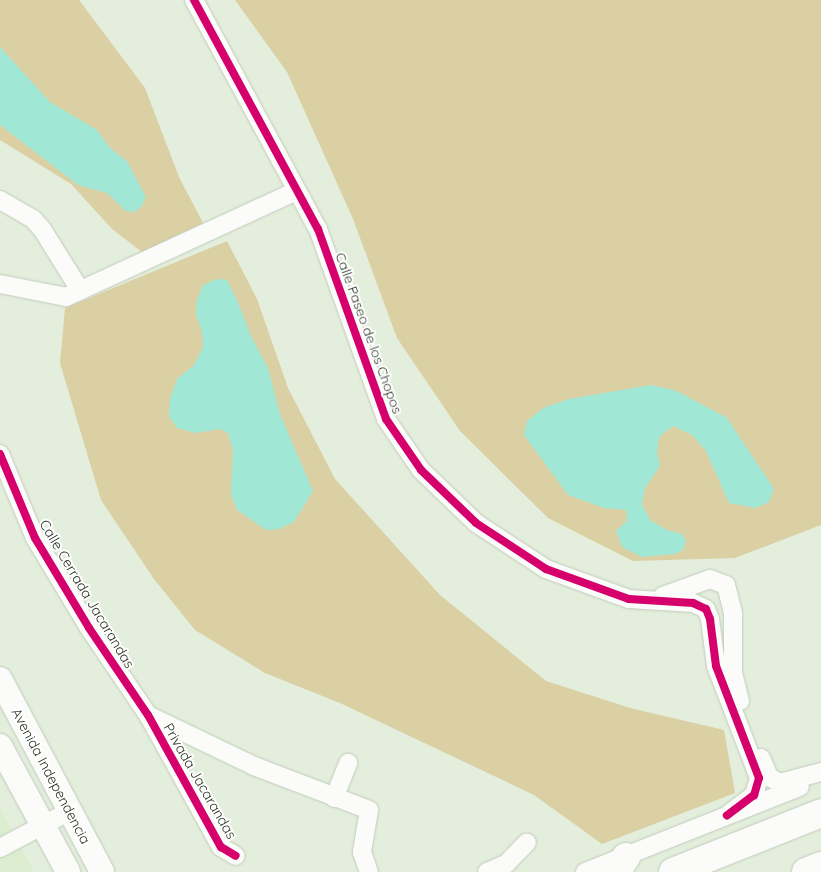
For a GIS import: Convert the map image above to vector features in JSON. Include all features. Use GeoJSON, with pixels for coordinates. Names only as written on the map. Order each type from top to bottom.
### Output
{"type":"FeatureCollection","features":[{"type":"Feature","properties":{"kind":"main road","name":"Avenida Independencia"},"geometry":{"type":"LineString","coordinates":[[0,679],[102,872]]}},
{"type":"Feature","properties":{"kind":"main road"},"geometry":{"type":"LineString","coordinates":[[0,746],[68,872]]}},
{"type":"Feature","properties":{"kind":"main road"},"geometry":{"type":"LineString","coordinates":[[673,872],[821,813]]}},
{"type":"Feature","properties":{"kind":"main road"},"geometry":{"type":"LineString","coordinates":[[690,872],[821,819]]}},
{"type":"Feature","properties":{"kind":"main road"},"geometry":{"type":"LineString","coordinates":[[806,872],[821,866]]}},
{"type":"Feature","properties":{"kind":"street","name":"Calle Paseo de los Chopos"},"geometry":{"type":"LineString","coordinates":[[194,0],[318,229],[386,419],[420,470],[476,523],[546,569],[602,592],[645,601],[693,603],[702,606],[709,614],[716,666],[759,778],[754,795],[727,816]]}},
{"type":"Feature","properties":{"kind":"street"},"geometry":{"type":"LineString","coordinates":[[0,284],[59,297],[80,290],[296,191]]}},
{"type":"Feature","properties":{"kind":"street"},"geometry":{"type":"LineString","coordinates":[[0,200],[33,219],[42,229],[80,290]]}},
{"type":"Feature","properties":{"kind":"street","name":"Calle Cerrada Jacarandas"},"geometry":{"type":"LineString","coordinates":[[0,454],[35,538],[89,628],[148,715]]}},
{"type":"Feature","properties":{"kind":"street","name":"Calle Paseo de los Chopos"},"geometry":{"type":"LineString","coordinates":[[645,601],[687,590],[710,579],[726,585],[733,614],[734,682],[767,774],[772,780],[784,784],[821,772]]}},
{"type":"Feature","properties":{"kind":"street"},"geometry":{"type":"LineString","coordinates":[[148,715],[254,766],[370,811],[362,852],[369,872]]}},
{"type":"Feature","properties":{"kind":"street","name":"Privada Jacarandas"},"geometry":{"type":"LineString","coordinates":[[148,715],[220,847],[236,856]]}},
{"type":"Feature","properties":{"kind":"street"},"geometry":{"type":"LineString","coordinates":[[334,798],[348,763]]}},
{"type":"Feature","properties":{"kind":"street"},"geometry":{"type":"LineString","coordinates":[[585,872],[621,864],[727,816],[821,778]]}},
{"type":"Feature","properties":{"kind":"street"},"geometry":{"type":"LineString","coordinates":[[0,848],[70,811]]}},
{"type":"Feature","properties":{"kind":"street"},"geometry":{"type":"LineString","coordinates":[[487,872],[506,864],[527,842]]}},
{"type":"Feature","properties":{"kind":"shaded area"},"geometry":{"type":"Polygon","coordinates":[[[0,0],[79,0],[145,88],[179,177],[203,223],[142,252],[112,229],[71,184],[0,140],[0,0]]]}},
{"type":"Feature","properties":{"kind":"shaded area"},"geometry":{"type":"Polygon","coordinates":[[[235,0],[821,0],[821,525],[735,558],[633,561],[548,518],[460,431],[397,338],[353,219],[287,72],[235,0]]]}},
{"type":"Feature","properties":{"kind":"shaded area"},"geometry":{"type":"Polygon","coordinates":[[[227,241],[257,299],[288,388],[335,479],[440,595],[546,681],[630,708],[724,730],[735,793],[602,844],[534,795],[340,703],[265,673],[195,630],[154,579],[101,500],[60,363],[65,308],[227,241]]]}},
{"type":"Feature","properties":{"kind":"shaded area"},"geometry":{"type":"Polygon","coordinates":[[[0,808],[34,872],[0,872],[0,808]]]}},
{"type":"Feature","properties":{"kind":"water"},"geometry":{"type":"Polygon","coordinates":[[[0,47],[50,102],[97,130],[111,149],[127,161],[146,197],[141,207],[134,212],[126,211],[107,193],[78,185],[0,125],[0,47]]]}},
{"type":"Feature","properties":{"kind":"water"},"geometry":{"type":"Polygon","coordinates":[[[217,279],[227,280],[252,338],[268,368],[280,414],[313,491],[294,522],[279,529],[266,530],[237,510],[231,495],[233,451],[228,433],[220,429],[196,433],[177,428],[169,416],[170,399],[177,379],[194,365],[203,347],[202,331],[196,315],[197,300],[203,285],[217,279]]]}},
{"type":"Feature","properties":{"kind":"water"},"geometry":{"type":"Polygon","coordinates":[[[651,385],[677,391],[727,418],[774,489],[769,502],[756,508],[729,503],[706,451],[692,435],[673,426],[659,437],[657,452],[660,466],[645,488],[642,504],[650,520],[667,530],[682,534],[686,541],[683,550],[675,554],[642,557],[622,547],[616,531],[627,521],[626,510],[604,508],[568,495],[524,435],[527,421],[543,408],[569,399],[651,385]]]}},
{"type":"Feature","properties":{"kind":"cycle path"},"geometry":{"type":"LineString","coordinates":[[194,0],[318,229],[386,419],[421,470],[476,523],[546,569],[629,599],[693,603],[706,609],[710,619],[716,666],[759,778],[754,795],[727,815]]}},
{"type":"Feature","properties":{"kind":"cycle path"},"geometry":{"type":"LineString","coordinates":[[0,454],[35,538],[89,628],[148,715],[221,847],[236,856]]}}]}
